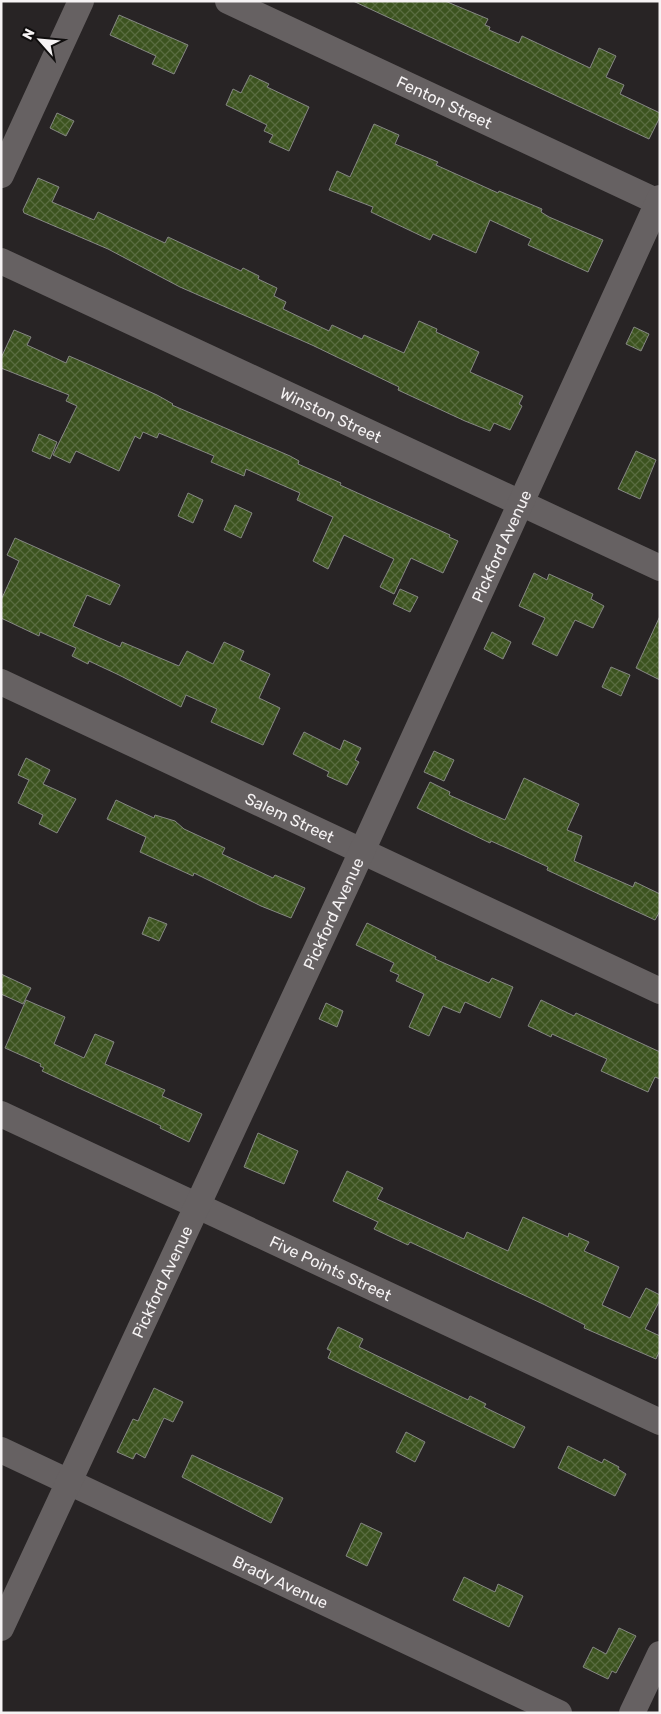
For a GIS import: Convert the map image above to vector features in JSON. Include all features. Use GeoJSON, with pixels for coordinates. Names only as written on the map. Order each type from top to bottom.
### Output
{"type":"FeatureCollection","features":[{"type":"Feature","properties":{"kind":"street"},"geometry":{"type":"LineString","coordinates":[[1,176],[81,1]]}},
{"type":"Feature","properties":{"kind":"street","name":"Fenton Street"},"geometry":{"type":"LineString","coordinates":[[228,1],[659,201]]}},
{"type":"Feature","properties":{"kind":"street","name":"Pickford Avenue"},"geometry":{"type":"LineString","coordinates":[[1,1628],[362,851],[659,201]]}},
{"type":"Feature","properties":{"kind":"street","name":"Winston Street"},"geometry":{"type":"LineString","coordinates":[[1,261],[660,568]]}},
{"type":"Feature","properties":{"kind":"street","name":"Salem Street"},"geometry":{"type":"LineString","coordinates":[[1,682],[660,991]]}},
{"type":"Feature","properties":{"kind":"street","name":"Five Points Street"},"geometry":{"type":"LineString","coordinates":[[1,1114],[660,1422]]}},
{"type":"Feature","properties":{"kind":"street","name":"Brady Avenue"},"geometry":{"type":"LineString","coordinates":[[1,1450],[559,1713]]}},
{"type":"Feature","properties":{"kind":"street"},"geometry":{"type":"LineString","coordinates":[[632,1713],[660,1654]]}},
{"type":"Feature","properties":{"kind":"building"},"geometry":{"type":"Polygon","coordinates":[[[353,1],[445,1],[488,19],[485,25],[490,27],[489,30],[519,43],[522,36],[590,68],[599,48],[616,56],[606,77],[624,85],[620,94],[660,113],[660,117],[649,139],[353,1]]]}},
{"type":"Feature","properties":{"kind":"building"},"geometry":{"type":"Polygon","coordinates":[[[119,15],[188,45],[174,74],[152,64],[156,56],[110,35],[119,15]]]}},
{"type":"Feature","properties":{"kind":"building"},"geometry":{"type":"Polygon","coordinates":[[[250,75],[269,84],[267,87],[309,107],[289,151],[269,142],[273,135],[264,131],[267,125],[226,105],[233,89],[241,93],[250,75]]]}},
{"type":"Feature","properties":{"kind":"building"},"geometry":{"type":"Polygon","coordinates":[[[57,113],[74,121],[66,136],[50,128],[57,113]]]}},
{"type":"Feature","properties":{"kind":"building"},"geometry":{"type":"Polygon","coordinates":[[[374,124],[399,135],[395,144],[438,162],[436,165],[498,193],[499,191],[542,209],[541,212],[549,217],[603,240],[588,272],[528,245],[531,239],[490,220],[476,253],[433,234],[430,240],[371,212],[373,207],[329,190],[337,171],[350,177],[374,124]]]}},
{"type":"Feature","properties":{"kind":"building"},"geometry":{"type":"Polygon","coordinates":[[[38,178],[59,187],[52,202],[94,220],[98,212],[165,243],[168,237],[241,271],[243,268],[259,276],[258,279],[277,288],[274,296],[286,302],[283,309],[329,331],[332,325],[362,339],[364,335],[404,353],[419,321],[437,329],[436,332],[479,352],[470,372],[523,396],[519,404],[522,406],[510,430],[494,423],[490,431],[465,421],[398,390],[399,387],[312,345],[180,287],[108,249],[24,213],[23,210],[38,178]]]}},
{"type":"Feature","properties":{"kind":"building"},"geometry":{"type":"Polygon","coordinates":[[[634,327],[649,334],[641,351],[626,344],[634,327]]]}},
{"type":"Feature","properties":{"kind":"building"},"geometry":{"type":"Polygon","coordinates":[[[14,330],[31,337],[27,345],[66,363],[69,356],[157,395],[172,405],[290,456],[299,461],[298,464],[341,483],[340,485],[450,535],[449,537],[458,541],[443,573],[411,558],[394,594],[380,587],[394,559],[344,535],[328,569],[313,561],[333,517],[297,500],[300,493],[246,469],[244,476],[211,462],[214,456],[159,433],[157,438],[143,432],[140,439],[135,436],[119,471],[76,451],[70,463],[53,455],[77,406],[66,401],[69,395],[1,368],[1,358],[14,330]]]}},
{"type":"Feature","properties":{"kind":"building"},"geometry":{"type":"Polygon","coordinates":[[[39,434],[57,442],[50,459],[32,451],[39,434]]]}},
{"type":"Feature","properties":{"kind":"building"},"geometry":{"type":"Polygon","coordinates":[[[636,451],[656,460],[640,499],[618,489],[636,451]]]}},
{"type":"Feature","properties":{"kind":"building"},"geometry":{"type":"Polygon","coordinates":[[[188,493],[203,500],[193,523],[178,516],[188,493]]]}},
{"type":"Feature","properties":{"kind":"building"},"geometry":{"type":"Polygon","coordinates":[[[235,505],[252,513],[241,538],[224,530],[235,505]]]}},
{"type":"Feature","properties":{"kind":"building"},"geometry":{"type":"Polygon","coordinates":[[[15,538],[120,585],[110,605],[87,595],[73,626],[120,647],[122,642],[179,666],[187,651],[213,664],[224,642],[244,651],[240,660],[270,674],[259,698],[280,708],[263,745],[211,722],[217,709],[186,695],[181,707],[119,675],[89,661],[88,664],[72,656],[76,648],[40,632],[39,636],[1,618],[1,600],[19,561],[7,555],[15,538]]]}},
{"type":"Feature","properties":{"kind":"building"},"geometry":{"type":"Polygon","coordinates":[[[534,573],[547,580],[549,574],[593,594],[591,599],[604,606],[593,628],[575,620],[557,656],[532,644],[545,618],[519,606],[534,573]]]}},
{"type":"Feature","properties":{"kind":"building"},"geometry":{"type":"Polygon","coordinates":[[[400,589],[418,597],[410,612],[393,604],[400,589]]]}},
{"type":"Feature","properties":{"kind":"building"},"geometry":{"type":"Polygon","coordinates":[[[660,616],[660,680],[636,668],[660,616]]]}},
{"type":"Feature","properties":{"kind":"building"},"geometry":{"type":"Polygon","coordinates":[[[492,632],[511,642],[503,659],[484,649],[492,632]]]}},
{"type":"Feature","properties":{"kind":"building"},"geometry":{"type":"Polygon","coordinates":[[[611,667],[630,675],[621,696],[602,687],[611,667]]]}},
{"type":"Feature","properties":{"kind":"building"},"geometry":{"type":"Polygon","coordinates":[[[304,732],[340,750],[344,740],[361,748],[355,760],[359,762],[347,785],[327,776],[329,772],[293,754],[304,732]]]}},
{"type":"Feature","properties":{"kind":"building"},"geometry":{"type":"Polygon","coordinates":[[[434,751],[454,760],[444,781],[424,772],[434,751]]]}},
{"type":"Feature","properties":{"kind":"building"},"geometry":{"type":"Polygon","coordinates":[[[26,758],[50,770],[43,784],[76,799],[57,833],[39,824],[43,815],[18,803],[29,780],[18,775],[26,758]]]}},
{"type":"Feature","properties":{"kind":"building"},"geometry":{"type":"Polygon","coordinates":[[[524,778],[579,804],[567,830],[582,836],[574,861],[633,887],[635,882],[660,894],[660,911],[655,920],[547,870],[548,867],[491,841],[490,843],[417,808],[430,782],[450,792],[449,795],[505,820],[524,778]]]}},
{"type":"Feature","properties":{"kind":"building"},"geometry":{"type":"Polygon","coordinates":[[[116,800],[154,818],[155,815],[175,821],[184,829],[225,848],[222,854],[273,878],[275,875],[305,888],[291,918],[261,906],[194,873],[193,876],[140,852],[146,837],[107,819],[116,800]]]}},
{"type":"Feature","properties":{"kind":"building"},"geometry":{"type":"Polygon","coordinates":[[[149,917],[167,924],[159,941],[142,934],[149,917]]]}},
{"type":"Feature","properties":{"kind":"building"},"geometry":{"type":"Polygon","coordinates":[[[367,923],[436,957],[435,959],[489,983],[492,978],[513,987],[500,1018],[465,1002],[460,1013],[443,1006],[429,1036],[409,1027],[424,994],[396,981],[399,975],[390,971],[394,963],[356,945],[367,923]]]}},
{"type":"Feature","properties":{"kind":"building"},"geometry":{"type":"Polygon","coordinates":[[[1,974],[31,988],[23,1004],[1,994],[1,974]]]}},
{"type":"Feature","properties":{"kind":"building"},"geometry":{"type":"Polygon","coordinates":[[[26,1000],[65,1017],[54,1044],[84,1058],[95,1034],[114,1042],[105,1064],[165,1090],[162,1096],[202,1114],[189,1142],[160,1128],[161,1126],[42,1071],[44,1068],[40,1066],[41,1064],[5,1048],[26,1000]]]}},
{"type":"Feature","properties":{"kind":"building"},"geometry":{"type":"Polygon","coordinates":[[[541,1000],[574,1016],[576,1013],[660,1052],[660,1079],[655,1077],[648,1092],[601,1071],[607,1059],[552,1034],[551,1037],[528,1026],[541,1000]]]}},
{"type":"Feature","properties":{"kind":"building"},"geometry":{"type":"Polygon","coordinates":[[[326,1003],[343,1011],[337,1027],[319,1019],[326,1003]]]}},
{"type":"Feature","properties":{"kind":"building"},"geometry":{"type":"Polygon","coordinates":[[[258,1133],[298,1151],[284,1184],[244,1167],[258,1133]]]}},
{"type":"Feature","properties":{"kind":"building"},"geometry":{"type":"Polygon","coordinates":[[[347,1171],[383,1188],[377,1199],[464,1239],[467,1232],[508,1251],[523,1217],[568,1237],[569,1233],[589,1242],[584,1251],[619,1267],[602,1305],[630,1318],[646,1288],[660,1295],[660,1300],[645,1329],[660,1336],[660,1350],[656,1359],[584,1328],[585,1325],[543,1304],[410,1242],[408,1245],[374,1229],[378,1222],[333,1201],[347,1171]]]}},
{"type":"Feature","properties":{"kind":"building"},"geometry":{"type":"Polygon","coordinates":[[[338,1327],[363,1339],[359,1347],[468,1400],[470,1396],[486,1404],[484,1407],[525,1427],[514,1448],[328,1358],[331,1351],[327,1349],[338,1327]]]}},
{"type":"Feature","properties":{"kind":"building"},"geometry":{"type":"Polygon","coordinates":[[[154,1388],[183,1402],[173,1422],[164,1418],[145,1458],[136,1453],[133,1459],[117,1452],[133,1419],[138,1421],[154,1388]]]}},
{"type":"Feature","properties":{"kind":"building"},"geometry":{"type":"Polygon","coordinates":[[[406,1432],[425,1442],[415,1462],[396,1452],[406,1432]]]}},
{"type":"Feature","properties":{"kind":"building"},"geometry":{"type":"Polygon","coordinates":[[[568,1446],[602,1463],[604,1459],[619,1467],[618,1469],[626,1474],[615,1496],[558,1468],[568,1446]]]}},
{"type":"Feature","properties":{"kind":"building"},"geometry":{"type":"Polygon","coordinates":[[[192,1455],[283,1498],[271,1523],[182,1477],[192,1455]]]}},
{"type":"Feature","properties":{"kind":"building"},"geometry":{"type":"Polygon","coordinates":[[[361,1523],[382,1533],[367,1566],[346,1556],[361,1523]]]}},
{"type":"Feature","properties":{"kind":"building"},"geometry":{"type":"Polygon","coordinates":[[[464,1577],[495,1592],[498,1584],[523,1596],[509,1627],[453,1600],[464,1577]]]}},
{"type":"Feature","properties":{"kind":"building"},"geometry":{"type":"Polygon","coordinates":[[[619,1628],[636,1636],[616,1673],[612,1671],[608,1679],[583,1667],[593,1647],[606,1654],[619,1628]]]}}]}
